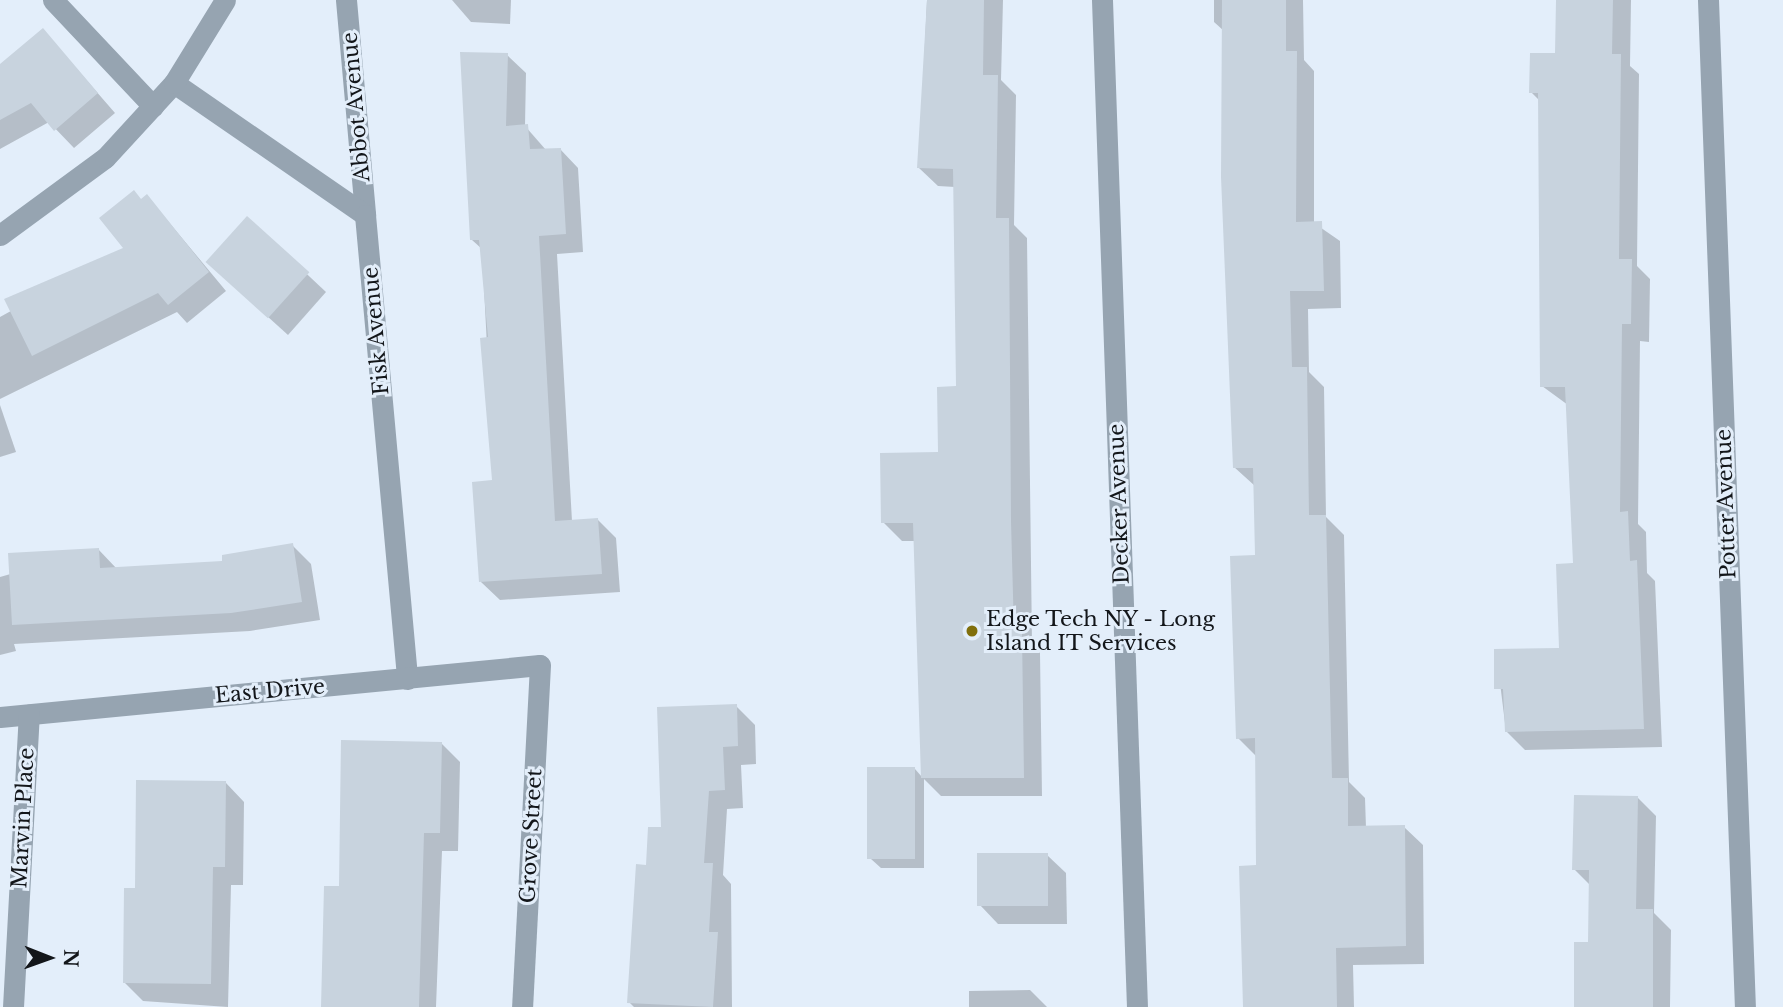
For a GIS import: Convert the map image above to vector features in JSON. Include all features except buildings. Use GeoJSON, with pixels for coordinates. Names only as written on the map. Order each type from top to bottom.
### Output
{"type":"FeatureCollection","features":[{"type":"Feature","properties":{"kind":"street"},"geometry":{"type":"LineString","coordinates":[[53,0],[153,106]]}},
{"type":"Feature","properties":{"kind":"street"},"geometry":{"type":"LineString","coordinates":[[0,235],[105,158],[174,83],[225,0]]}},
{"type":"Feature","properties":{"kind":"street","name":"Abbot Avenue"},"geometry":{"type":"LineString","coordinates":[[346,0],[365,215]]}},
{"type":"Feature","properties":{"kind":"street","name":"Decker Avenue"},"geometry":{"type":"LineString","coordinates":[[1102,0],[1137,1007]]}},
{"type":"Feature","properties":{"kind":"street","name":"Potter Avenue"},"geometry":{"type":"LineString","coordinates":[[1708,0],[1745,1007]]}},
{"type":"Feature","properties":{"kind":"street"},"geometry":{"type":"LineString","coordinates":[[174,83],[365,215]]}},
{"type":"Feature","properties":{"kind":"street","name":"Fisk Avenue"},"geometry":{"type":"LineString","coordinates":[[365,215],[407,679]]}},
{"type":"Feature","properties":{"kind":"street","name":"East Drive"},"geometry":{"type":"LineString","coordinates":[[0,717],[540,665]]}},
{"type":"Feature","properties":{"kind":"street","name":"Grove Street"},"geometry":{"type":"LineString","coordinates":[[522,1007],[540,665]]}},
{"type":"Feature","properties":{"kind":"street","name":"Marvin Place"},"geometry":{"type":"LineString","coordinates":[[13,1007],[29,714]]}},
{"type":"Feature","properties":{"kind":"place","name":"Edge Tech NY - Long Island IT Services"},"geometry":{"type":"Point","coordinates":[972,631]}}]}
